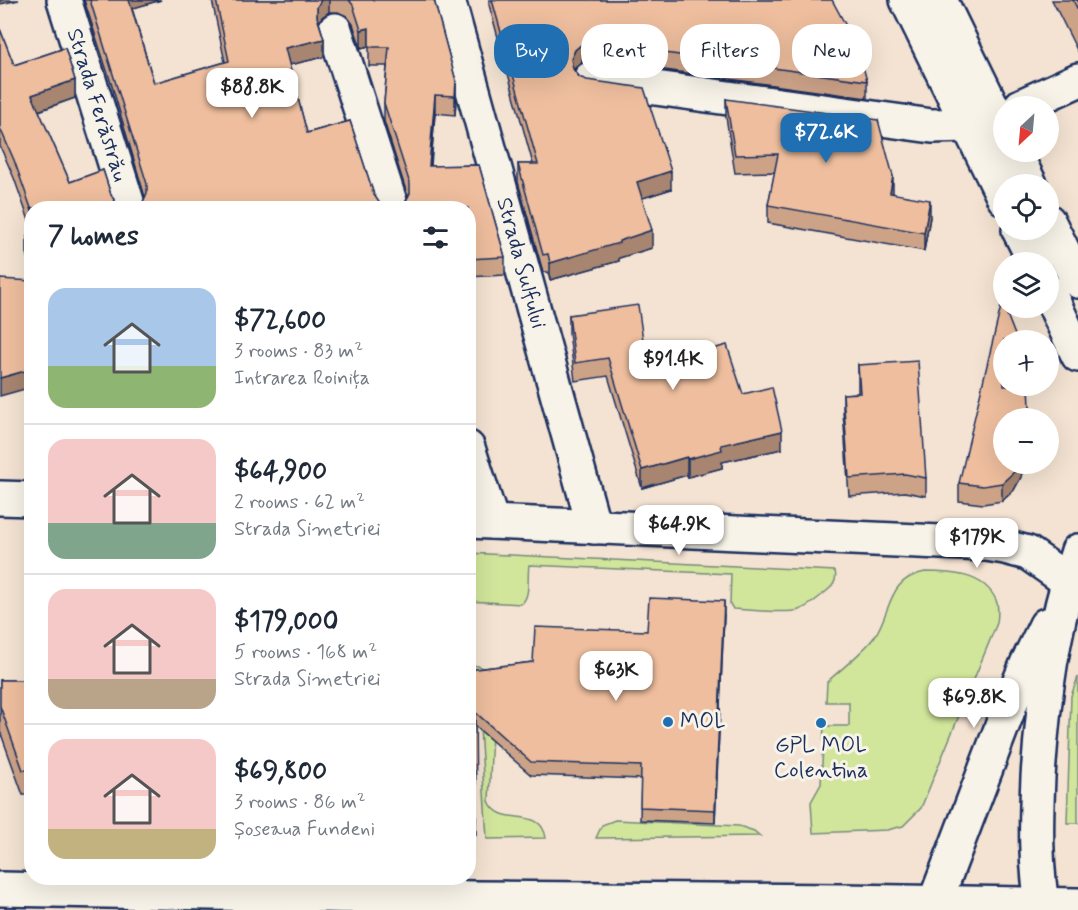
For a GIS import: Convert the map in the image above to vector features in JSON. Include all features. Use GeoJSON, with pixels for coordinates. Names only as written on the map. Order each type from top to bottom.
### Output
{"type":"FeatureCollection","features":[{"type":"Feature","properties":{"kind":"main road","name":"Strada Ferăstrău"},"geometry":{"type":"LineString","coordinates":[[64,0],[127,201]]}},
{"type":"Feature","properties":{"kind":"main road","name":"Strada Sulfului"},"geometry":{"type":"LineString","coordinates":[[448,0],[594,527]]}},
{"type":"Feature","properties":{"kind":"main road"},"geometry":{"type":"LineString","coordinates":[[907,0],[993,111]]}},
{"type":"Feature","properties":{"kind":"main road"},"geometry":{"type":"LineString","coordinates":[[940,0],[993,107]]}},
{"type":"Feature","properties":{"kind":"main road"},"geometry":{"type":"LineString","coordinates":[[335,30],[390,201]]}},
{"type":"Feature","properties":{"kind":"main road"},"geometry":{"type":"LineString","coordinates":[[590,80],[932,126],[993,120]]}},
{"type":"Feature","properties":{"kind":"main road"},"geometry":{"type":"LineString","coordinates":[[1046,96],[1078,80]]}},
{"type":"Feature","properties":{"kind":"main road"},"geometry":{"type":"LineString","coordinates":[[1057,240],[1078,281]]}},
{"type":"Feature","properties":{"kind":"main road"},"geometry":{"type":"LineString","coordinates":[[1059,314],[1078,355]]}},
{"type":"Feature","properties":{"kind":"main road"},"geometry":{"type":"LineString","coordinates":[[476,497],[480,521],[986,544],[1028,552],[1073,566]]}},
{"type":"Feature","properties":{"kind":"main road"},"geometry":{"type":"LineString","coordinates":[[0,498],[24,499]]}},
{"type":"Feature","properties":{"kind":"main road"},"geometry":{"type":"LineString","coordinates":[[934,906],[1027,664],[1073,566]]}},
{"type":"Feature","properties":{"kind":"main road"},"geometry":{"type":"LineString","coordinates":[[1042,907],[1036,848],[1041,727],[1053,646],[1073,566]]}},
{"type":"Feature","properties":{"kind":"main road"},"geometry":{"type":"LineString","coordinates":[[0,889],[934,906],[1042,907],[1078,904]]}},
{"type":"Feature","properties":{"kind":"green space"},"geometry":{"type":"Polygon","coordinates":[[[476,553],[835,571],[836,578],[829,589],[812,603],[802,609],[785,612],[733,609],[730,604],[731,574],[529,565],[526,597],[521,604],[476,601],[476,553]]]}},
{"type":"Feature","properties":{"kind":"green space"},"geometry":{"type":"Polygon","coordinates":[[[925,572],[955,574],[975,579],[991,591],[998,606],[998,612],[997,623],[921,808],[903,826],[887,830],[813,833],[811,802],[821,784],[824,726],[849,726],[849,702],[826,702],[827,682],[871,642],[897,588],[904,581],[925,572]]]}},
{"type":"Feature","properties":{"kind":"green space"},"geometry":{"type":"Polygon","coordinates":[[[476,666],[485,669],[494,685],[489,801],[494,809],[502,814],[537,822],[543,828],[546,838],[487,839],[476,666]]]}},
{"type":"Feature","properties":{"kind":"green space"},"geometry":{"type":"Polygon","coordinates":[[[1078,677],[1078,823],[1067,823],[1071,696],[1078,677]]]}},
{"type":"Feature","properties":{"kind":"green space"},"geometry":{"type":"Polygon","coordinates":[[[615,820],[739,826],[754,831],[760,836],[596,838],[602,825],[615,820]]]}},
{"type":"Feature","properties":{"kind":"building"},"geometry":{"type":"Polygon","coordinates":[[[90,0],[129,0],[154,83],[229,61],[216,0],[321,0],[317,7],[317,17],[324,39],[285,48],[307,133],[350,121],[378,201],[143,201],[147,193],[147,184],[90,0]]]}},
{"type":"Feature","properties":{"kind":"building"},"geometry":{"type":"Polygon","coordinates":[[[349,0],[434,0],[456,81],[455,96],[435,95],[429,166],[479,165],[505,257],[476,259],[476,201],[406,201],[410,193],[410,184],[384,103],[389,47],[369,47],[369,28],[361,30],[353,5],[349,0]]]}},
{"type":"Feature","properties":{"kind":"building"},"geometry":{"type":"Polygon","coordinates":[[[492,0],[832,0],[845,24],[792,24],[792,71],[780,69],[780,24],[680,24],[680,55],[668,53],[668,24],[581,24],[581,45],[575,50],[571,59],[573,69],[579,77],[587,80],[644,88],[671,171],[637,182],[652,230],[619,241],[619,243],[550,263],[548,254],[543,255],[518,164],[538,164],[514,78],[569,78],[569,24],[499,24],[492,0]]]}},
{"type":"Feature","properties":{"kind":"building"},"geometry":{"type":"Polygon","coordinates":[[[1073,0],[1078,0],[1078,10],[1073,0]]]}},
{"type":"Feature","properties":{"kind":"building"},"geometry":{"type":"Polygon","coordinates":[[[0,29],[14,65],[65,48],[75,80],[32,95],[70,182],[103,170],[115,201],[28,201],[0,128],[0,29]]]}},
{"type":"Feature","properties":{"kind":"building"},"geometry":{"type":"Polygon","coordinates":[[[845,78],[866,78],[867,81],[845,78]]]}},
{"type":"Feature","properties":{"kind":"building"},"geometry":{"type":"Polygon","coordinates":[[[726,99],[878,120],[893,176],[890,193],[930,200],[924,233],[768,205],[778,154],[735,155],[726,99]]]}},
{"type":"Feature","properties":{"kind":"building"},"geometry":{"type":"Polygon","coordinates":[[[0,279],[24,280],[24,371],[0,378],[0,279]]]}},
{"type":"Feature","properties":{"kind":"building"},"geometry":{"type":"Polygon","coordinates":[[[638,305],[647,368],[727,345],[743,394],[772,387],[782,431],[721,445],[722,450],[642,470],[608,358],[575,363],[569,315],[638,305]]]}},
{"type":"Feature","properties":{"kind":"building"},"geometry":{"type":"Polygon","coordinates":[[[998,318],[1008,318],[1013,330],[995,330],[998,318]]]}},
{"type":"Feature","properties":{"kind":"building"},"geometry":{"type":"Polygon","coordinates":[[[993,340],[993,396],[1029,396],[1030,408],[993,408],[993,474],[1012,474],[1002,483],[983,486],[959,483],[993,340]]]}},
{"type":"Feature","properties":{"kind":"building"},"geometry":{"type":"Polygon","coordinates":[[[918,361],[926,478],[905,474],[849,478],[843,394],[860,393],[858,365],[918,361]]]}},
{"type":"Feature","properties":{"kind":"building"},"geometry":{"type":"Polygon","coordinates":[[[649,598],[724,601],[715,810],[640,807],[641,766],[531,762],[476,713],[476,669],[533,662],[535,627],[647,631],[649,598]]]}},
{"type":"Feature","properties":{"kind":"building"},"geometry":{"type":"Polygon","coordinates":[[[0,680],[24,680],[24,770],[23,770],[0,706],[0,680]]]}},
{"type":"Feature","properties":{"kind":"place","name":"MOL"},"geometry":{"type":"Point","coordinates":[668,722]}},
{"type":"Feature","properties":{"kind":"place","name":"GPL MOL Colentina"},"geometry":{"type":"Point","coordinates":[821,723]}}]}
